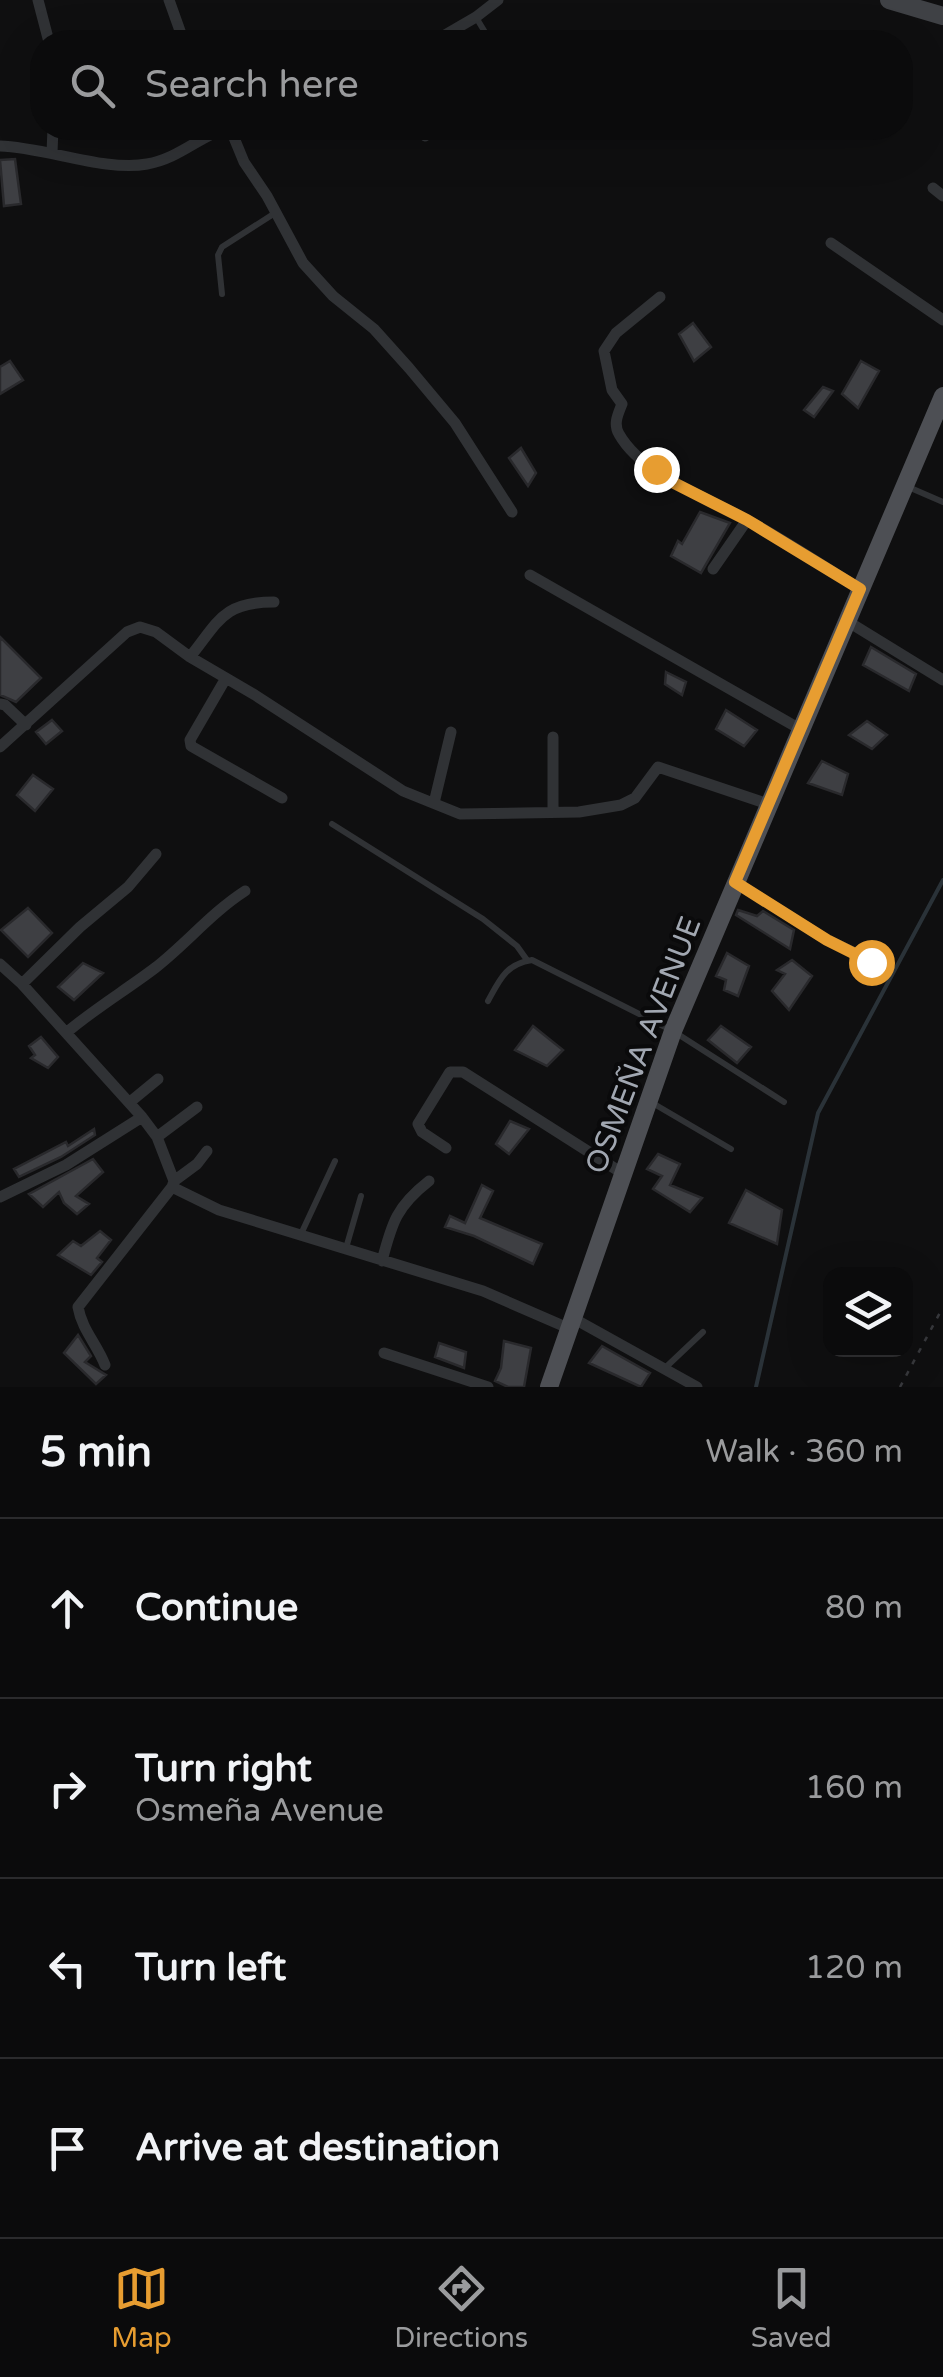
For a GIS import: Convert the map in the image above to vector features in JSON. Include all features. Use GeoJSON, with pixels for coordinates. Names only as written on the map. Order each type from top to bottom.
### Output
{"type":"FeatureCollection","features":[{"type":"Feature","properties":{"kind":"main road","name":"OSMEÑA AVENUE"},"geometry":{"type":"LineString","coordinates":[[549,1387],[673,1031],[941,405]]}},
{"type":"Feature","properties":{"kind":"street"},"geometry":{"type":"LineString","coordinates":[[38,0],[46,30]]}},
{"type":"Feature","properties":{"kind":"street"},"geometry":{"type":"LineString","coordinates":[[169,0],[180,30]]}},
{"type":"Feature","properties":{"kind":"street"},"geometry":{"type":"LineString","coordinates":[[454,30],[498,0]]}},
{"type":"Feature","properties":{"kind":"street"},"geometry":{"type":"LineString","coordinates":[[889,0],[943,16]]}},
{"type":"Feature","properties":{"kind":"street"},"geometry":{"type":"LineString","coordinates":[[52,154],[53,140]]}},
{"type":"Feature","properties":{"kind":"street"},"geometry":{"type":"LineString","coordinates":[[0,146],[35,148],[131,166],[148,164],[201,140]]}},
{"type":"Feature","properties":{"kind":"street"},"geometry":{"type":"LineString","coordinates":[[228,140],[276,212],[304,264],[410,368],[455,423],[512,512]]}},
{"type":"Feature","properties":{"kind":"street"},"geometry":{"type":"LineString","coordinates":[[831,243],[943,320]]}},
{"type":"Feature","properties":{"kind":"street"},"geometry":{"type":"LineString","coordinates":[[660,297],[616,332],[604,351],[612,390],[622,404],[616,431],[633,452],[674,483],[747,520],[860,589]]}},
{"type":"Feature","properties":{"kind":"street"},"geometry":{"type":"LineString","coordinates":[[713,569],[747,520]]}},
{"type":"Feature","properties":{"kind":"street"},"geometry":{"type":"LineString","coordinates":[[530,576],[800,728]]}},
{"type":"Feature","properties":{"kind":"street"},"geometry":{"type":"LineString","coordinates":[[190,657],[226,613],[246,602],[274,602]]}},
{"type":"Feature","properties":{"kind":"street"},"geometry":{"type":"LineString","coordinates":[[846,621],[943,680]]}},
{"type":"Feature","properties":{"kind":"street"},"geometry":{"type":"LineString","coordinates":[[0,747],[127,632],[140,627],[156,632],[403,791],[469,816],[579,812],[628,803],[658,767],[768,804]]}},
{"type":"Feature","properties":{"kind":"street"},"geometry":{"type":"LineString","coordinates":[[226,678],[190,740],[191,746],[282,798]]}},
{"type":"Feature","properties":{"kind":"street"},"geometry":{"type":"LineString","coordinates":[[0,704],[26,725]]}},
{"type":"Feature","properties":{"kind":"street"},"geometry":{"type":"LineString","coordinates":[[434,804],[451,732]]}},
{"type":"Feature","properties":{"kind":"street"},"geometry":{"type":"LineString","coordinates":[[553,738],[553,811]]}},
{"type":"Feature","properties":{"kind":"street"},"geometry":{"type":"LineString","coordinates":[[22,984],[128,887],[156,854]]}},
{"type":"Feature","properties":{"kind":"street"},"geometry":{"type":"LineString","coordinates":[[735,882],[827,940],[888,968]]}},
{"type":"Feature","properties":{"kind":"street"},"geometry":{"type":"LineString","coordinates":[[66,1033],[100,1004],[154,968],[216,910],[245,891]]}},
{"type":"Feature","properties":{"kind":"street"},"geometry":{"type":"LineString","coordinates":[[0,964],[142,1117],[157,1137],[174,1184],[219,1210],[484,1291],[569,1322],[697,1387]]}},
{"type":"Feature","properties":{"kind":"street"},"geometry":{"type":"LineString","coordinates":[[446,1148],[422,1132],[418,1124],[450,1072],[464,1072],[622,1174]]}},
{"type":"Feature","properties":{"kind":"street"},"geometry":{"type":"LineString","coordinates":[[130,1102],[158,1079]]}},
{"type":"Feature","properties":{"kind":"street"},"geometry":{"type":"LineString","coordinates":[[157,1137],[197,1108]]}},
{"type":"Feature","properties":{"kind":"street"},"geometry":{"type":"LineString","coordinates":[[0,1198],[66,1165],[142,1117]]}},
{"type":"Feature","properties":{"kind":"street"},"geometry":{"type":"LineString","coordinates":[[105,1365],[100,1350],[80,1323],[78,1308],[174,1184],[208,1151]]}},
{"type":"Feature","properties":{"kind":"street"},"geometry":{"type":"LineString","coordinates":[[382,1261],[389,1233],[406,1198],[429,1181]]}},
{"type":"Feature","properties":{"kind":"street"},"geometry":{"type":"LineString","coordinates":[[384,1353],[488,1387]]}},
{"type":"Feature","properties":{"kind":"lane"},"geometry":{"type":"LineString","coordinates":[[476,18],[484,30]]}},
{"type":"Feature","properties":{"kind":"lane"},"geometry":{"type":"LineString","coordinates":[[222,294],[218,255],[222,247],[276,212]]}},
{"type":"Feature","properties":{"kind":"lane"},"geometry":{"type":"LineString","coordinates":[[905,485],[943,502]]}},
{"type":"Feature","properties":{"kind":"lane"},"geometry":{"type":"LineString","coordinates":[[332,824],[482,918],[517,946],[528,961],[673,1031],[784,1102]]}},
{"type":"Feature","properties":{"kind":"lane"},"geometry":{"type":"LineString","coordinates":[[488,1001],[503,974],[518,962],[528,961]]}},
{"type":"Feature","properties":{"kind":"lane"},"geometry":{"type":"LineString","coordinates":[[648,1100],[731,1148]]}},
{"type":"Feature","properties":{"kind":"lane"},"geometry":{"type":"LineString","coordinates":[[300,1235],[335,1161]]}},
{"type":"Feature","properties":{"kind":"lane"},"geometry":{"type":"LineString","coordinates":[[346,1249],[361,1196]]}},
{"type":"Feature","properties":{"kind":"lane"},"geometry":{"type":"LineString","coordinates":[[664,1368],[702,1332]]}},
{"type":"Feature","properties":{"kind":"path"},"geometry":{"type":"LineString","coordinates":[[900,1387],[943,1307]]}},
{"type":"Feature","properties":{"kind":"building"},"geometry":{"type":"Polygon","coordinates":[[[15,159],[21,204],[4,206],[0,160],[15,159]]]}},
{"type":"Feature","properties":{"kind":"building"},"geometry":{"type":"Polygon","coordinates":[[[693,323],[711,347],[694,361],[679,334],[693,323]]]}},
{"type":"Feature","properties":{"kind":"building"},"geometry":{"type":"Polygon","coordinates":[[[10,361],[23,380],[0,394],[0,367],[10,361]]]}},
{"type":"Feature","properties":{"kind":"building"},"geometry":{"type":"Polygon","coordinates":[[[861,361],[879,371],[858,408],[842,394],[861,361]]]}},
{"type":"Feature","properties":{"kind":"building"},"geometry":{"type":"Polygon","coordinates":[[[823,387],[833,391],[814,417],[804,410],[823,387]]]}},
{"type":"Feature","properties":{"kind":"building"},"geometry":{"type":"Polygon","coordinates":[[[521,448],[536,473],[528,486],[509,458],[521,448]]]}},
{"type":"Feature","properties":{"kind":"building"},"geometry":{"type":"Polygon","coordinates":[[[700,512],[730,523],[701,573],[671,556],[700,512]]]}},
{"type":"Feature","properties":{"kind":"building"},"geometry":{"type":"Polygon","coordinates":[[[0,637],[41,678],[16,702],[0,695],[0,637]]]}},
{"type":"Feature","properties":{"kind":"building"},"geometry":{"type":"Polygon","coordinates":[[[871,647],[916,674],[909,691],[863,665],[871,647]]]}},
{"type":"Feature","properties":{"kind":"building"},"geometry":{"type":"Polygon","coordinates":[[[666,672],[686,682],[682,695],[665,684],[666,672]]]}},
{"type":"Feature","properties":{"kind":"building"},"geometry":{"type":"Polygon","coordinates":[[[726,710],[757,730],[744,746],[716,729],[726,710]]]}},
{"type":"Feature","properties":{"kind":"building"},"geometry":{"type":"Polygon","coordinates":[[[52,720],[62,731],[46,744],[36,732],[52,720]]]}},
{"type":"Feature","properties":{"kind":"building"},"geometry":{"type":"Polygon","coordinates":[[[867,721],[887,735],[872,749],[849,735],[867,721]]]}},
{"type":"Feature","properties":{"kind":"building"},"geometry":{"type":"Polygon","coordinates":[[[822,761],[848,774],[842,795],[808,783],[822,761]]]}},
{"type":"Feature","properties":{"kind":"building"},"geometry":{"type":"Polygon","coordinates":[[[33,775],[53,789],[35,811],[17,795],[33,775]]]}},
{"type":"Feature","properties":{"kind":"building"},"geometry":{"type":"Polygon","coordinates":[[[28,908],[52,933],[28,957],[1,930],[28,908]]]}},
{"type":"Feature","properties":{"kind":"building"},"geometry":{"type":"Polygon","coordinates":[[[738,910],[757,916],[763,911],[794,930],[790,949],[736,915],[738,910]]]}},
{"type":"Feature","properties":{"kind":"building"},"geometry":{"type":"Polygon","coordinates":[[[727,953],[749,966],[738,996],[724,990],[726,980],[716,976],[727,953]]]}},
{"type":"Feature","properties":{"kind":"building"},"geometry":{"type":"Polygon","coordinates":[[[792,960],[812,976],[789,1010],[772,991],[785,974],[777,970],[792,960]]]}},
{"type":"Feature","properties":{"kind":"building"},"geometry":{"type":"Polygon","coordinates":[[[83,963],[103,973],[74,1000],[58,987],[83,963]]]}},
{"type":"Feature","properties":{"kind":"building"},"geometry":{"type":"Polygon","coordinates":[[[533,1026],[563,1050],[547,1066],[515,1050],[533,1026]]]}},
{"type":"Feature","properties":{"kind":"building"},"geometry":{"type":"Polygon","coordinates":[[[721,1026],[751,1047],[737,1063],[708,1040],[721,1026]]]}},
{"type":"Feature","properties":{"kind":"building"},"geometry":{"type":"Polygon","coordinates":[[[41,1037],[58,1057],[48,1068],[31,1058],[35,1055],[29,1046],[41,1037]]]}},
{"type":"Feature","properties":{"kind":"building"},"geometry":{"type":"Polygon","coordinates":[[[510,1121],[529,1129],[509,1154],[496,1144],[510,1121]]]}},
{"type":"Feature","properties":{"kind":"building"},"geometry":{"type":"Polygon","coordinates":[[[94,1129],[95,1135],[61,1157],[19,1177],[14,1169],[66,1142],[68,1146],[94,1129]]]}},
{"type":"Feature","properties":{"kind":"building"},"geometry":{"type":"Polygon","coordinates":[[[658,1154],[680,1164],[670,1185],[702,1198],[690,1212],[653,1189],[662,1176],[647,1169],[658,1154]]]}},
{"type":"Feature","properties":{"kind":"building"},"geometry":{"type":"Polygon","coordinates":[[[93,1159],[103,1172],[76,1196],[89,1204],[77,1214],[64,1203],[59,1192],[43,1207],[29,1194],[93,1159]]]}},
{"type":"Feature","properties":{"kind":"building"},"geometry":{"type":"Polygon","coordinates":[[[482,1185],[493,1191],[480,1218],[542,1244],[533,1264],[445,1227],[450,1216],[465,1223],[482,1185]]]}},
{"type":"Feature","properties":{"kind":"building"},"geometry":{"type":"Polygon","coordinates":[[[746,1190],[782,1210],[777,1244],[729,1223],[746,1190]]]}},
{"type":"Feature","properties":{"kind":"building"},"geometry":{"type":"Polygon","coordinates":[[[100,1231],[111,1240],[97,1258],[102,1262],[91,1275],[58,1255],[73,1241],[81,1246],[100,1231]]]}},
{"type":"Feature","properties":{"kind":"building"},"geometry":{"type":"Polygon","coordinates":[[[78,1335],[91,1356],[85,1362],[106,1375],[96,1384],[64,1353],[78,1335]]]}},
{"type":"Feature","properties":{"kind":"building"},"geometry":{"type":"Polygon","coordinates":[[[504,1341],[531,1348],[524,1387],[508,1387],[495,1381],[504,1341]]]}},
{"type":"Feature","properties":{"kind":"building"},"geometry":{"type":"Polygon","coordinates":[[[439,1343],[466,1352],[464,1368],[435,1357],[439,1343]]]}},
{"type":"Feature","properties":{"kind":"building"},"geometry":{"type":"Polygon","coordinates":[[[602,1346],[650,1373],[641,1387],[589,1363],[602,1346]]]}},
{"type":"Feature","properties":{"kind":"waterway"},"geometry":{"type":"LineString","coordinates":[[756,1387],[818,1113],[943,880]]}},
{"type":"Feature","properties":{"kind":"route"},"geometry":{"type":"LineString","coordinates":[[656,469],[860,589],[735,882],[827,940],[871,962]]}}]}
